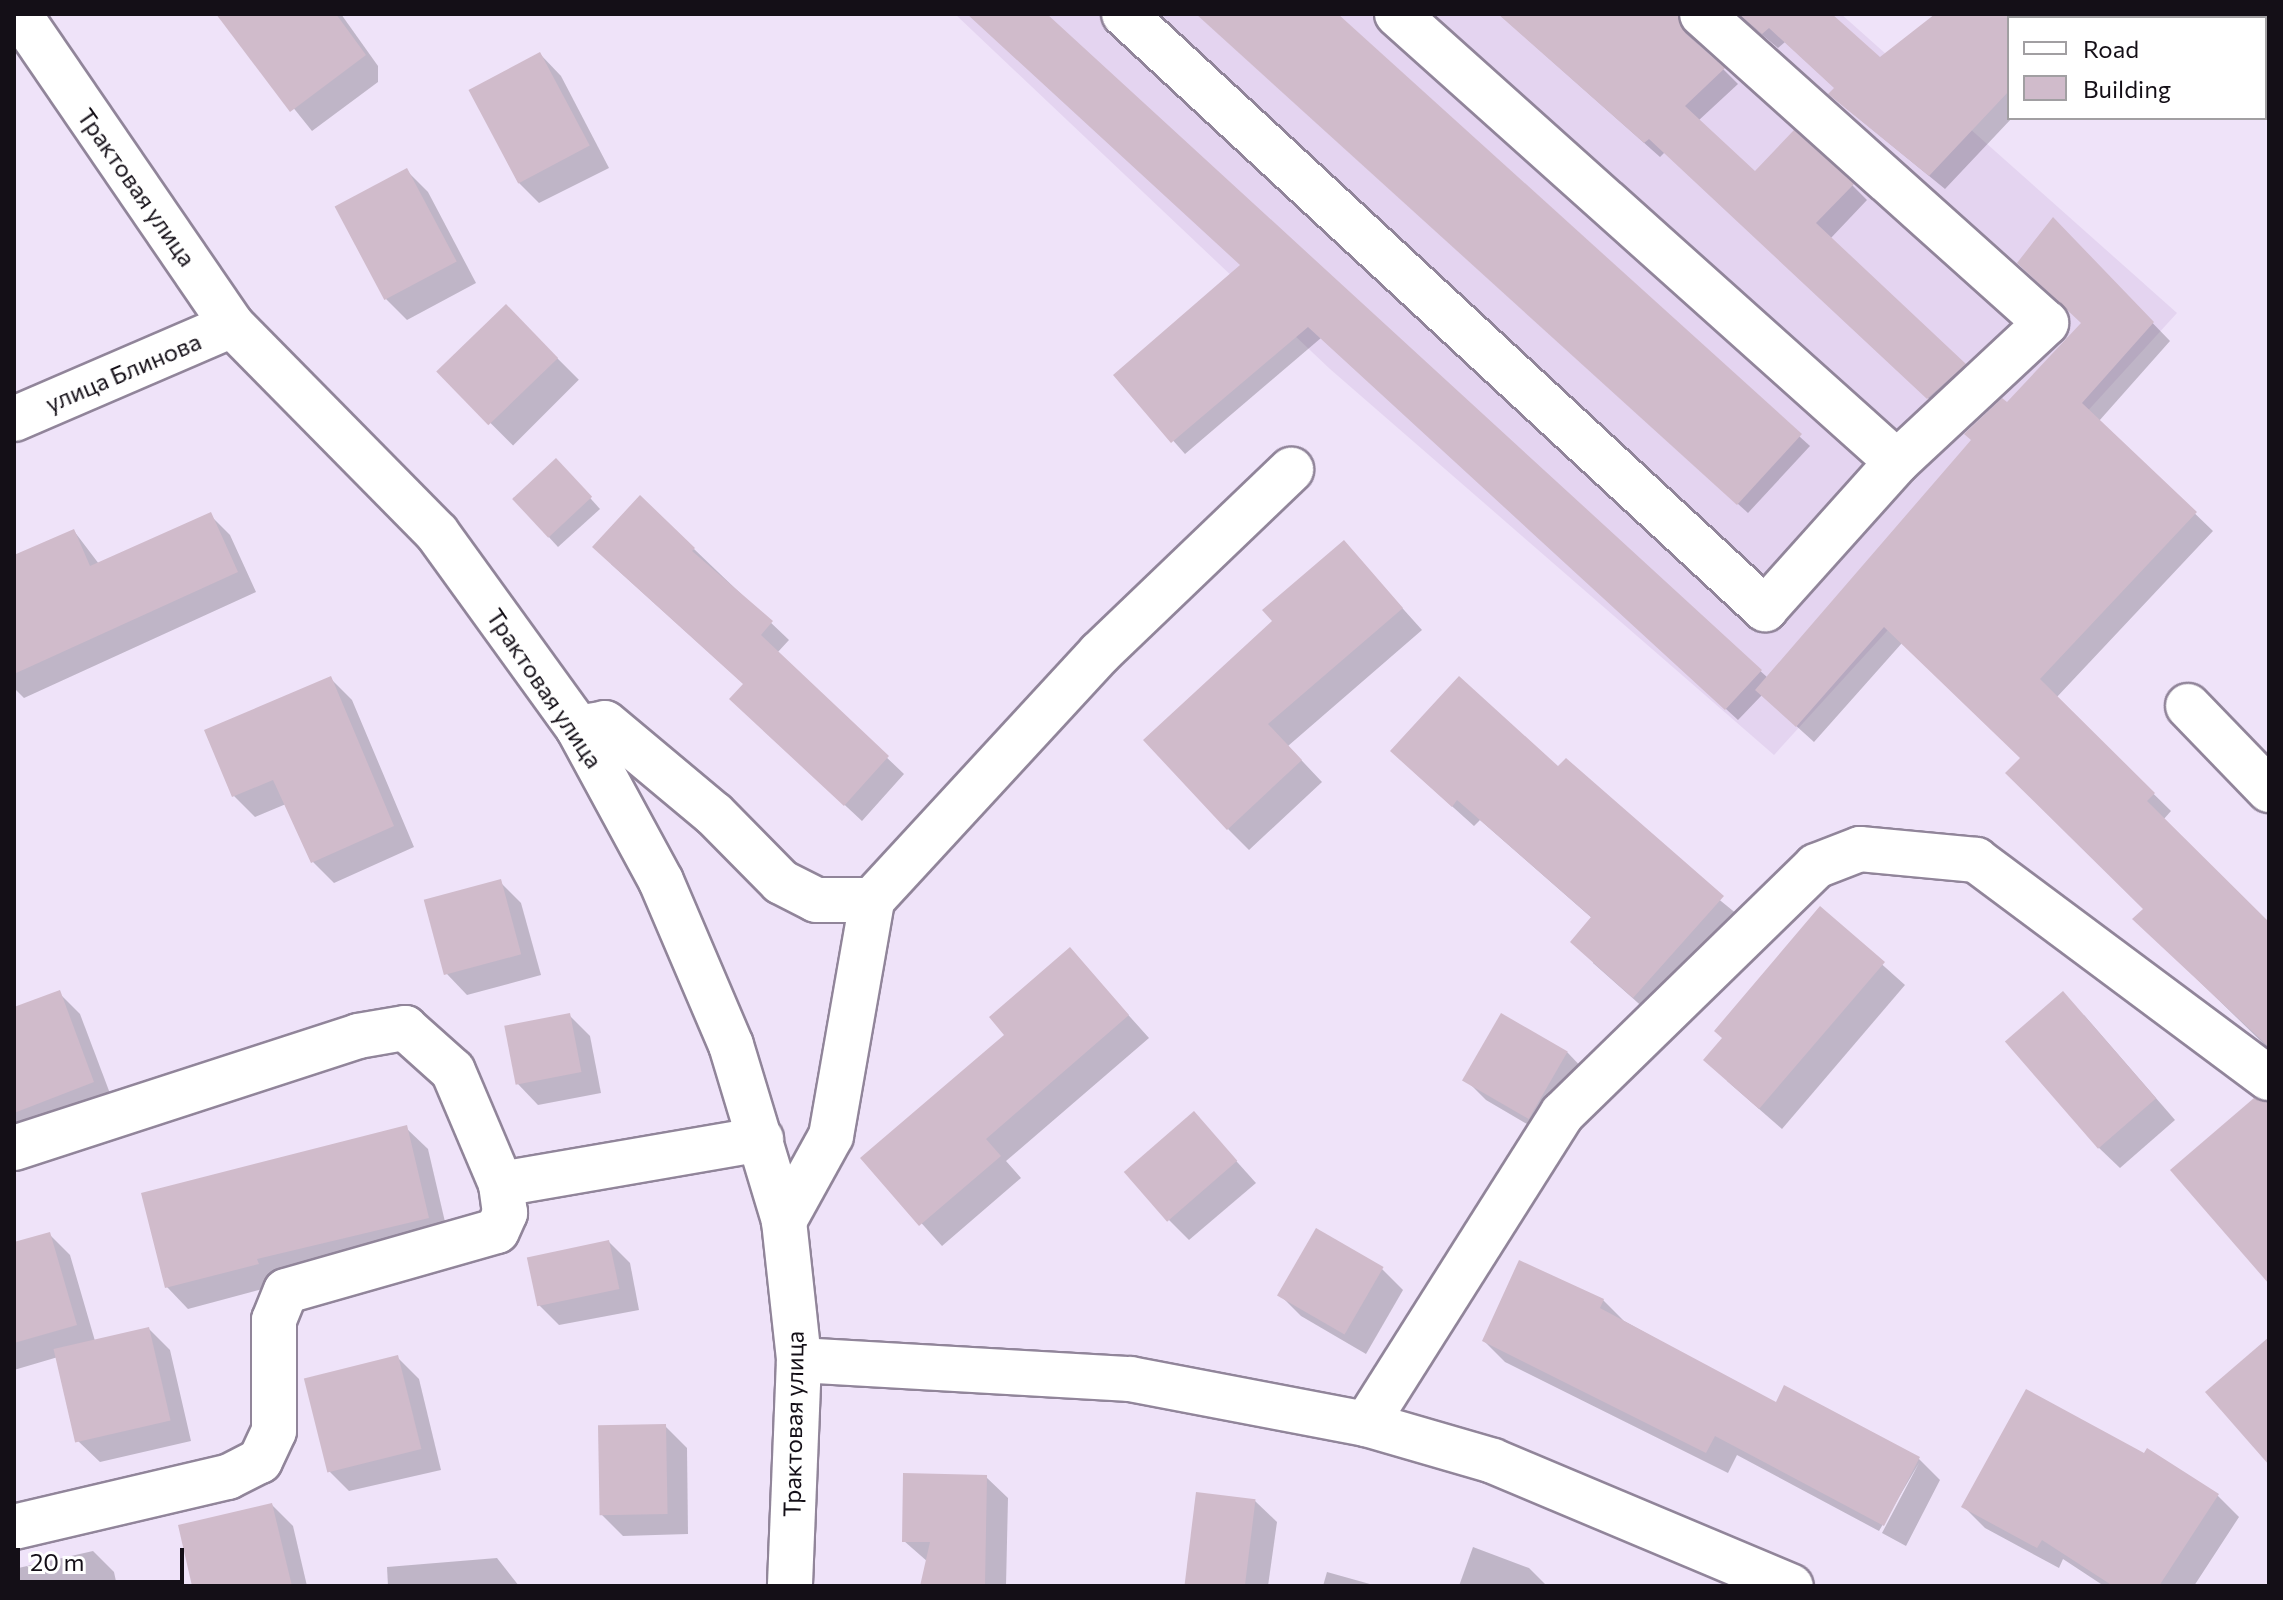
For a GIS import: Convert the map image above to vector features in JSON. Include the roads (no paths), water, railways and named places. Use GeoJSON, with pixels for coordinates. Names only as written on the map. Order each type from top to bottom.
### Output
{"type":"FeatureCollection","features":[{"type":"Feature","properties":{"kind":"street","name":"Трактовая улица"},"geometry":{"type":"LineString","coordinates":[[19,14],[232,325],[437,533],[578,728],[661,881],[731,1045],[784,1221],[799,1360],[790,1586]]}},
{"type":"Feature","properties":{"kind":"street"},"geometry":{"type":"LineString","coordinates":[[1124,14],[1765,609],[1897,462],[2046,323],[1702,14]]}},
{"type":"Feature","properties":{"kind":"street"},"geometry":{"type":"LineString","coordinates":[[1397,14],[1897,462]]}},
{"type":"Feature","properties":{"kind":"street","name":"улица Блинова"},"geometry":{"type":"LineString","coordinates":[[14,419],[232,325]]}},
{"type":"Feature","properties":{"kind":"street"},"geometry":{"type":"LineString","coordinates":[[784,1221],[831,1136],[872,900],[1100,653],[1291,470]]}},
{"type":"Feature","properties":{"kind":"street"},"geometry":{"type":"LineString","coordinates":[[2188,706],[2269,790]]}},
{"type":"Feature","properties":{"kind":"street"},"geometry":{"type":"LineString","coordinates":[[578,728],[605,723],[714,814],[781,882],[816,900],[872,900]]}},
{"type":"Feature","properties":{"kind":"street"},"geometry":{"type":"LineString","coordinates":[[1366,1424],[1562,1114],[1816,866],[1860,849],[1976,860],[2269,1078]]}},
{"type":"Feature","properties":{"kind":"street"},"geometry":{"type":"LineString","coordinates":[[14,1148],[358,1036],[405,1028],[453,1071],[501,1184],[505,1213],[497,1231],[286,1291],[274,1320],[274,1431],[260,1461],[228,1477],[14,1527]]}},
{"type":"Feature","properties":{"kind":"street"},"geometry":{"type":"LineString","coordinates":[[501,1184],[761,1139]]}},
{"type":"Feature","properties":{"kind":"street"},"geometry":{"type":"LineString","coordinates":[[799,1360],[1130,1379],[1366,1424],[1493,1461],[1791,1586]]}}]}
